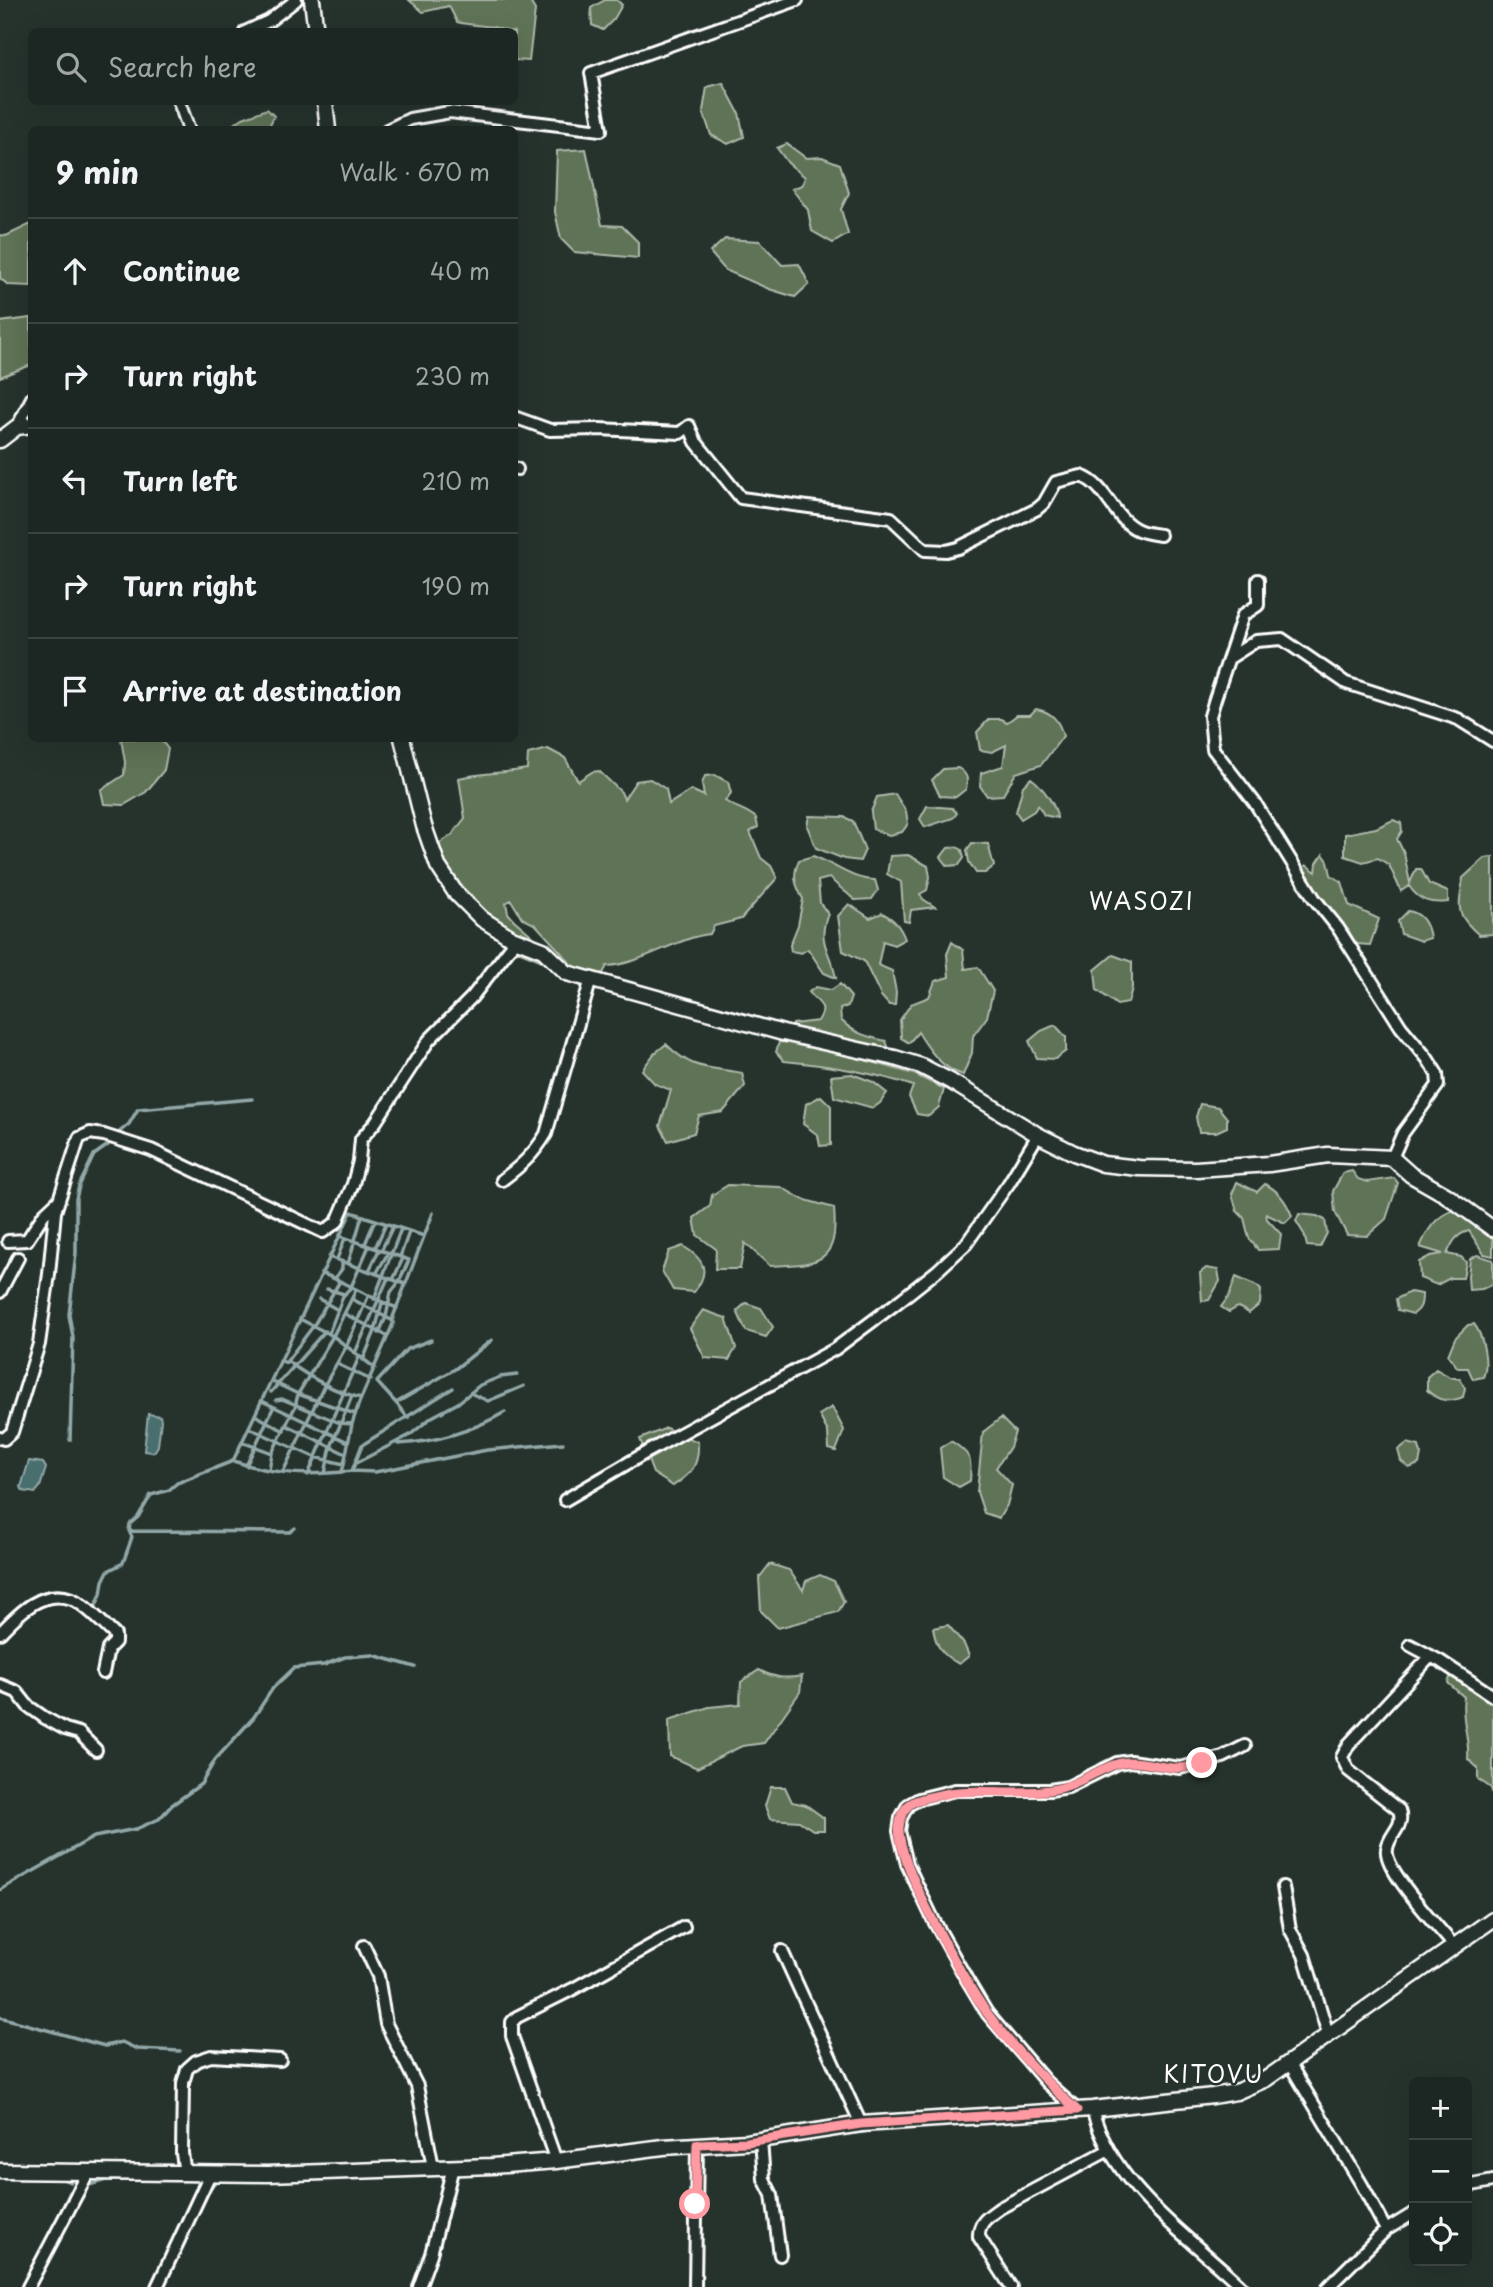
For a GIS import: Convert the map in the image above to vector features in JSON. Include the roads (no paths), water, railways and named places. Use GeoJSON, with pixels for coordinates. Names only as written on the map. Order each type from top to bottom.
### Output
{"type":"FeatureCollection","features":[{"type":"Feature","properties":{"kind":"street"},"geometry":{"type":"LineString","coordinates":[[254,28],[269,21],[296,0]]}},
{"type":"Feature","properties":{"kind":"street"},"geometry":{"type":"LineString","coordinates":[[312,0],[316,28]]}},
{"type":"Feature","properties":{"kind":"street"},"geometry":{"type":"LineString","coordinates":[[395,126],[410,119],[450,112],[601,130],[592,73],[797,0]]}},
{"type":"Feature","properties":{"kind":"street"},"geometry":{"type":"LineString","coordinates":[[180,105],[188,126]]}},
{"type":"Feature","properties":{"kind":"street"},"geometry":{"type":"LineString","coordinates":[[325,105],[328,126]]}},
{"type":"Feature","properties":{"kind":"street"},"geometry":{"type":"LineString","coordinates":[[518,419],[550,430],[599,429],[680,433],[689,426],[696,442],[741,498],[891,518],[925,550],[946,551],[958,548],[1037,509],[1044,503],[1056,482],[1081,476],[1096,484],[1119,516],[1133,527],[1160,535]]}},
{"type":"Feature","properties":{"kind":"street"},"geometry":{"type":"LineString","coordinates":[[0,440],[24,426]]}},
{"type":"Feature","properties":{"kind":"street"},"geometry":{"type":"LineString","coordinates":[[1258,580],[1258,605],[1243,615],[1210,716],[1213,749],[1255,803],[1314,898],[1338,928],[1401,1027],[1437,1074],[1438,1085],[1403,1133],[1392,1158]]}},
{"type":"Feature","properties":{"kind":"street"},"geometry":{"type":"LineString","coordinates":[[1229,659],[1256,641],[1282,639],[1346,683],[1458,719],[1493,741]]}},
{"type":"Feature","properties":{"kind":"street"},"geometry":{"type":"LineString","coordinates":[[402,742],[424,826],[438,866],[455,892],[482,919],[516,940],[543,950],[567,973],[783,1033],[921,1066],[1038,1135],[1103,1164],[1139,1168],[1220,1167],[1269,1164],[1328,1155],[1392,1158],[1411,1175],[1446,1195],[1493,1229]]}},
{"type":"Feature","properties":{"kind":"street"},"geometry":{"type":"LineString","coordinates":[[0,1438],[4,1439],[12,1432],[39,1344],[50,1274],[55,1212],[79,1138],[90,1133],[151,1150],[323,1232],[337,1222],[353,1184],[361,1139],[375,1123],[429,1040],[472,997],[516,940]]}},
{"type":"Feature","properties":{"kind":"street"},"geometry":{"type":"LineString","coordinates":[[502,1180],[523,1165],[546,1135],[591,979]]}},
{"type":"Feature","properties":{"kind":"street"},"geometry":{"type":"LineString","coordinates":[[565,1500],[835,1349],[894,1305],[966,1244],[1009,1183],[1038,1135]]}},
{"type":"Feature","properties":{"kind":"street"},"geometry":{"type":"LineString","coordinates":[[8,1241],[27,1240],[44,1214],[59,1200]]}},
{"type":"Feature","properties":{"kind":"street"},"geometry":{"type":"LineString","coordinates":[[0,1293],[18,1258]]}},
{"type":"Feature","properties":{"kind":"street"},"geometry":{"type":"LineString","coordinates":[[0,1633],[29,1605],[42,1598],[74,1599],[115,1635],[115,1642],[108,1649],[103,1673]]}},
{"type":"Feature","properties":{"kind":"street"},"geometry":{"type":"LineString","coordinates":[[1410,1645],[1493,1696]]}},
{"type":"Feature","properties":{"kind":"street"},"geometry":{"type":"LineString","coordinates":[[1431,1656],[1349,1744],[1342,1757],[1348,1770],[1399,1810],[1402,1818],[1400,1827],[1387,1848],[1387,1861],[1454,1946]]}},
{"type":"Feature","properties":{"kind":"street"},"geometry":{"type":"LineString","coordinates":[[0,1685],[17,1692],[28,1706],[45,1718],[79,1733],[96,1750]]}},
{"type":"Feature","properties":{"kind":"street"},"geometry":{"type":"LineString","coordinates":[[1242,2287],[1166,2219],[1107,2151],[1084,2110],[1046,2082],[996,2024],[934,1922],[907,1864],[899,1830],[901,1818],[908,1805],[919,1799],[956,1790],[1050,1790],[1068,1787],[1116,1763],[1130,1761],[1180,1768],[1223,1757],[1245,1746]]}},
{"type":"Feature","properties":{"kind":"street"},"geometry":{"type":"LineString","coordinates":[[1283,1887],[1290,1929],[1304,1955],[1328,2034]]}},
{"type":"Feature","properties":{"kind":"street"},"geometry":{"type":"LineString","coordinates":[[0,2171],[210,2174],[453,2167],[556,2161],[697,2144],[761,2140],[861,2124],[1084,2110],[1236,2092],[1266,2079],[1493,1919]]}},
{"type":"Feature","properties":{"kind":"street"},"geometry":{"type":"LineString","coordinates":[[556,2161],[512,2036],[512,2022],[684,1927]]}},
{"type":"Feature","properties":{"kind":"street"},"geometry":{"type":"LineString","coordinates":[[364,1945],[377,1976],[386,2024],[417,2086],[433,2167]]}},
{"type":"Feature","properties":{"kind":"street"},"geometry":{"type":"LineString","coordinates":[[782,1951],[861,2124]]}},
{"type":"Feature","properties":{"kind":"street"},"geometry":{"type":"LineString","coordinates":[[185,2174],[182,2153],[183,2083],[187,2069],[196,2061],[211,2056],[280,2060]]}},
{"type":"Feature","properties":{"kind":"street"},"geometry":{"type":"LineString","coordinates":[[1289,2063],[1386,2230]]}},
{"type":"Feature","properties":{"kind":"street"},"geometry":{"type":"LineString","coordinates":[[761,2140],[764,2179],[772,2195],[780,2255]]}},
{"type":"Feature","properties":{"kind":"street"},"geometry":{"type":"LineString","coordinates":[[695,2287],[697,2144]]}},
{"type":"Feature","properties":{"kind":"street"},"geometry":{"type":"LineString","coordinates":[[1011,2287],[979,2237],[981,2224],[1000,2208],[1107,2151]]}},
{"type":"Feature","properties":{"kind":"street"},"geometry":{"type":"LineString","coordinates":[[419,2287],[430,2257],[453,2167]]}},
{"type":"Feature","properties":{"kind":"street"},"geometry":{"type":"LineString","coordinates":[[29,2287],[88,2173]]}},
{"type":"Feature","properties":{"kind":"street"},"geometry":{"type":"LineString","coordinates":[[157,2287],[210,2174]]}},
{"type":"Feature","properties":{"kind":"street"},"geometry":{"type":"LineString","coordinates":[[1472,2185],[1493,2181]]}},
{"type":"Feature","properties":{"kind":"street"},"geometry":{"type":"LineString","coordinates":[[1328,2287],[1386,2230],[1409,2216]]}},
{"type":"Feature","properties":{"kind":"water"},"geometry":{"type":"Polygon","coordinates":[[[148,1414],[160,1416],[161,1420],[158,1446],[154,1452],[144,1451],[148,1414]]]}},
{"type":"Feature","properties":{"kind":"water"},"geometry":{"type":"Polygon","coordinates":[[[29,1461],[43,1463],[46,1468],[40,1487],[35,1493],[23,1491],[21,1487],[29,1461]]]}},
{"type":"Feature","properties":{"kind":"waterway"},"geometry":{"type":"LineString","coordinates":[[117,1134],[129,1124],[138,1109],[252,1099]]}},
{"type":"Feature","properties":{"kind":"waterway"},"geometry":{"type":"LineString","coordinates":[[70,1440],[73,1337],[69,1315],[76,1253],[76,1199],[79,1186],[94,1155],[108,1145]]}},
{"type":"Feature","properties":{"kind":"waterway"},"geometry":{"type":"LineString","coordinates":[[94,1610],[108,1571],[123,1563],[132,1537],[130,1524],[138,1517],[151,1495],[169,1490],[177,1483],[233,1461],[351,1212],[424,1236]]}},
{"type":"Feature","properties":{"kind":"waterway"},"geometry":{"type":"LineString","coordinates":[[344,1464],[359,1403],[393,1324],[393,1317],[433,1213]]}},
{"type":"Feature","properties":{"kind":"waterway"},"geometry":{"type":"LineString","coordinates":[[348,1264],[362,1216]]}},
{"type":"Feature","properties":{"kind":"waterway"},"geometry":{"type":"LineString","coordinates":[[365,1244],[375,1220]]}},
{"type":"Feature","properties":{"kind":"waterway"},"geometry":{"type":"LineString","coordinates":[[375,1248],[386,1224]]}},
{"type":"Feature","properties":{"kind":"waterway"},"geometry":{"type":"LineString","coordinates":[[381,1251],[393,1226]]}},
{"type":"Feature","properties":{"kind":"waterway"},"geometry":{"type":"LineString","coordinates":[[374,1299],[401,1229]]}},
{"type":"Feature","properties":{"kind":"waterway"},"geometry":{"type":"LineString","coordinates":[[400,1257],[409,1232]]}},
{"type":"Feature","properties":{"kind":"waterway"},"geometry":{"type":"LineString","coordinates":[[340,1236],[409,1260]]}},
{"type":"Feature","properties":{"kind":"waterway"},"geometry":{"type":"LineString","coordinates":[[337,1259],[345,1238]]}},
{"type":"Feature","properties":{"kind":"waterway"},"geometry":{"type":"LineString","coordinates":[[329,1333],[343,1296],[351,1287],[369,1246]]}},
{"type":"Feature","properties":{"kind":"waterway"},"geometry":{"type":"LineString","coordinates":[[369,1271],[379,1250]]}},
{"type":"Feature","properties":{"kind":"waterway"},"geometry":{"type":"LineString","coordinates":[[376,1274],[388,1253]]}},
{"type":"Feature","properties":{"kind":"waterway"},"geometry":{"type":"LineString","coordinates":[[329,1257],[405,1284]]}},
{"type":"Feature","properties":{"kind":"waterway"},"geometry":{"type":"LineString","coordinates":[[393,1280],[403,1258]]}},
{"type":"Feature","properties":{"kind":"waterway"},"geometry":{"type":"LineString","coordinates":[[379,1333],[386,1317],[391,1292],[409,1260]]}},
{"type":"Feature","properties":{"kind":"waterway"},"geometry":{"type":"LineString","coordinates":[[335,1278],[342,1269],[342,1262]]}},
{"type":"Feature","properties":{"kind":"waterway"},"geometry":{"type":"LineString","coordinates":[[321,1273],[397,1308]]}},
{"type":"Feature","properties":{"kind":"waterway"},"geometry":{"type":"LineString","coordinates":[[355,1353],[388,1278]]}},
{"type":"Feature","properties":{"kind":"waterway"},"geometry":{"type":"LineString","coordinates":[[287,1361],[314,1325],[340,1281]]}},
{"type":"Feature","properties":{"kind":"waterway"},"geometry":{"type":"LineString","coordinates":[[327,1289],[344,1294]]}},
{"type":"Feature","properties":{"kind":"waterway"},"geometry":{"type":"LineString","coordinates":[[269,1470],[272,1453],[295,1407],[298,1394],[333,1336],[356,1290]]}},
{"type":"Feature","properties":{"kind":"waterway"},"geometry":{"type":"LineString","coordinates":[[283,1472],[368,1297]]}},
{"type":"Feature","properties":{"kind":"waterway"},"geometry":{"type":"LineString","coordinates":[[319,1299],[338,1310]]}},
{"type":"Feature","properties":{"kind":"waterway"},"geometry":{"type":"LineString","coordinates":[[352,1299],[393,1321]]}},
{"type":"Feature","properties":{"kind":"waterway"},"geometry":{"type":"LineString","coordinates":[[363,1360],[375,1331],[382,1303]]}},
{"type":"Feature","properties":{"kind":"waterway"},"geometry":{"type":"LineString","coordinates":[[345,1314],[387,1336]]}},
{"type":"Feature","properties":{"kind":"waterway"},"geometry":{"type":"LineString","coordinates":[[300,1319],[333,1336],[375,1368]]}},
{"type":"Feature","properties":{"kind":"waterway"},"geometry":{"type":"LineString","coordinates":[[271,1392],[325,1331]]}},
{"type":"Feature","properties":{"kind":"waterway"},"geometry":{"type":"LineString","coordinates":[[396,1403],[377,1382],[407,1349],[431,1340]]}},
{"type":"Feature","properties":{"kind":"waterway"},"geometry":{"type":"LineString","coordinates":[[408,1418],[396,1403],[455,1369],[492,1340]]}},
{"type":"Feature","properties":{"kind":"waterway"},"geometry":{"type":"LineString","coordinates":[[308,1475],[359,1357]]}},
{"type":"Feature","properties":{"kind":"waterway"},"geometry":{"type":"LineString","coordinates":[[280,1360],[286,1363],[287,1361],[332,1388],[361,1398]]}},
{"type":"Feature","properties":{"kind":"waterway"},"geometry":{"type":"LineString","coordinates":[[337,1364],[371,1380]]}},
{"type":"Feature","properties":{"kind":"waterway"},"geometry":{"type":"LineString","coordinates":[[356,1463],[410,1435],[480,1385],[500,1377],[517,1375]]}},
{"type":"Feature","properties":{"kind":"waterway"},"geometry":{"type":"LineString","coordinates":[[271,1381],[298,1394],[355,1414]]}},
{"type":"Feature","properties":{"kind":"waterway"},"geometry":{"type":"LineString","coordinates":[[470,1393],[488,1401],[524,1386]]}},
{"type":"Feature","properties":{"kind":"waterway"},"geometry":{"type":"LineString","coordinates":[[233,1461],[292,1473],[352,1471],[362,1445],[453,1388]]}},
{"type":"Feature","properties":{"kind":"waterway"},"geometry":{"type":"LineString","coordinates":[[325,1473],[331,1447],[352,1396]]}},
{"type":"Feature","properties":{"kind":"waterway"},"geometry":{"type":"LineString","coordinates":[[276,1400],[282,1399],[340,1423],[352,1424]]}},
{"type":"Feature","properties":{"kind":"waterway"},"geometry":{"type":"LineString","coordinates":[[262,1401],[348,1442]]}},
{"type":"Feature","properties":{"kind":"waterway"},"geometry":{"type":"LineString","coordinates":[[246,1466],[273,1408]]}},
{"type":"Feature","properties":{"kind":"waterway"},"geometry":{"type":"LineString","coordinates":[[398,1444],[453,1435],[505,1412]]}},
{"type":"Feature","properties":{"kind":"waterway"},"geometry":{"type":"LineString","coordinates":[[255,1415],[284,1431]]}},
{"type":"Feature","properties":{"kind":"waterway"},"geometry":{"type":"LineString","coordinates":[[286,1425],[346,1454]]}},
{"type":"Feature","properties":{"kind":"waterway"},"geometry":{"type":"LineString","coordinates":[[249,1428],[314,1457],[344,1464],[342,1472]]}},
{"type":"Feature","properties":{"kind":"waterway"},"geometry":{"type":"LineString","coordinates":[[242,1442],[272,1453]]}},
{"type":"Feature","properties":{"kind":"waterway"},"geometry":{"type":"LineString","coordinates":[[352,1471],[375,1472],[487,1450],[563,1443]]}},
{"type":"Feature","properties":{"kind":"waterway"},"geometry":{"type":"LineString","coordinates":[[129,1531],[290,1532],[295,1528]]}},
{"type":"Feature","properties":{"kind":"waterway"},"geometry":{"type":"LineString","coordinates":[[0,1890],[94,1837],[136,1829],[159,1819],[172,1805],[201,1784],[215,1760],[254,1717],[273,1688],[294,1668],[324,1665],[345,1657],[373,1655],[415,1667]]}},
{"type":"Feature","properties":{"kind":"waterway"},"geometry":{"type":"LineString","coordinates":[[0,2017],[105,2046],[122,2042],[137,2049],[180,2051]]}},
{"type":"Feature","properties":{"kind":"waterway"},"geometry":{"type":"LineString","coordinates":[[842,2134],[864,2132]]}},
{"type":"Feature","properties":{"kind":"waterway"},"geometry":{"type":"LineString","coordinates":[[60,2178],[71,2182]]}},
{"type":"Feature","properties":{"kind":"waterway"},"geometry":{"type":"LineString","coordinates":[[86,2186],[106,2180],[201,2180],[193,2198]]}},
{"type":"Feature","properties":{"kind":"waterway"},"geometry":{"type":"LineString","coordinates":[[208,2190],[216,2181],[221,2180]]}},
{"type":"Feature","properties":{"kind":"waterway"},"geometry":{"type":"LineString","coordinates":[[54,2226],[70,2192]]}},
{"type":"Feature","properties":{"kind":"district","name":"WASOZI"},"geometry":{"type":"Point","coordinates":[1142,902]}},
{"type":"Feature","properties":{"kind":"district","name":"KITOVU"},"geometry":{"type":"Point","coordinates":[1214,2075]}}]}
